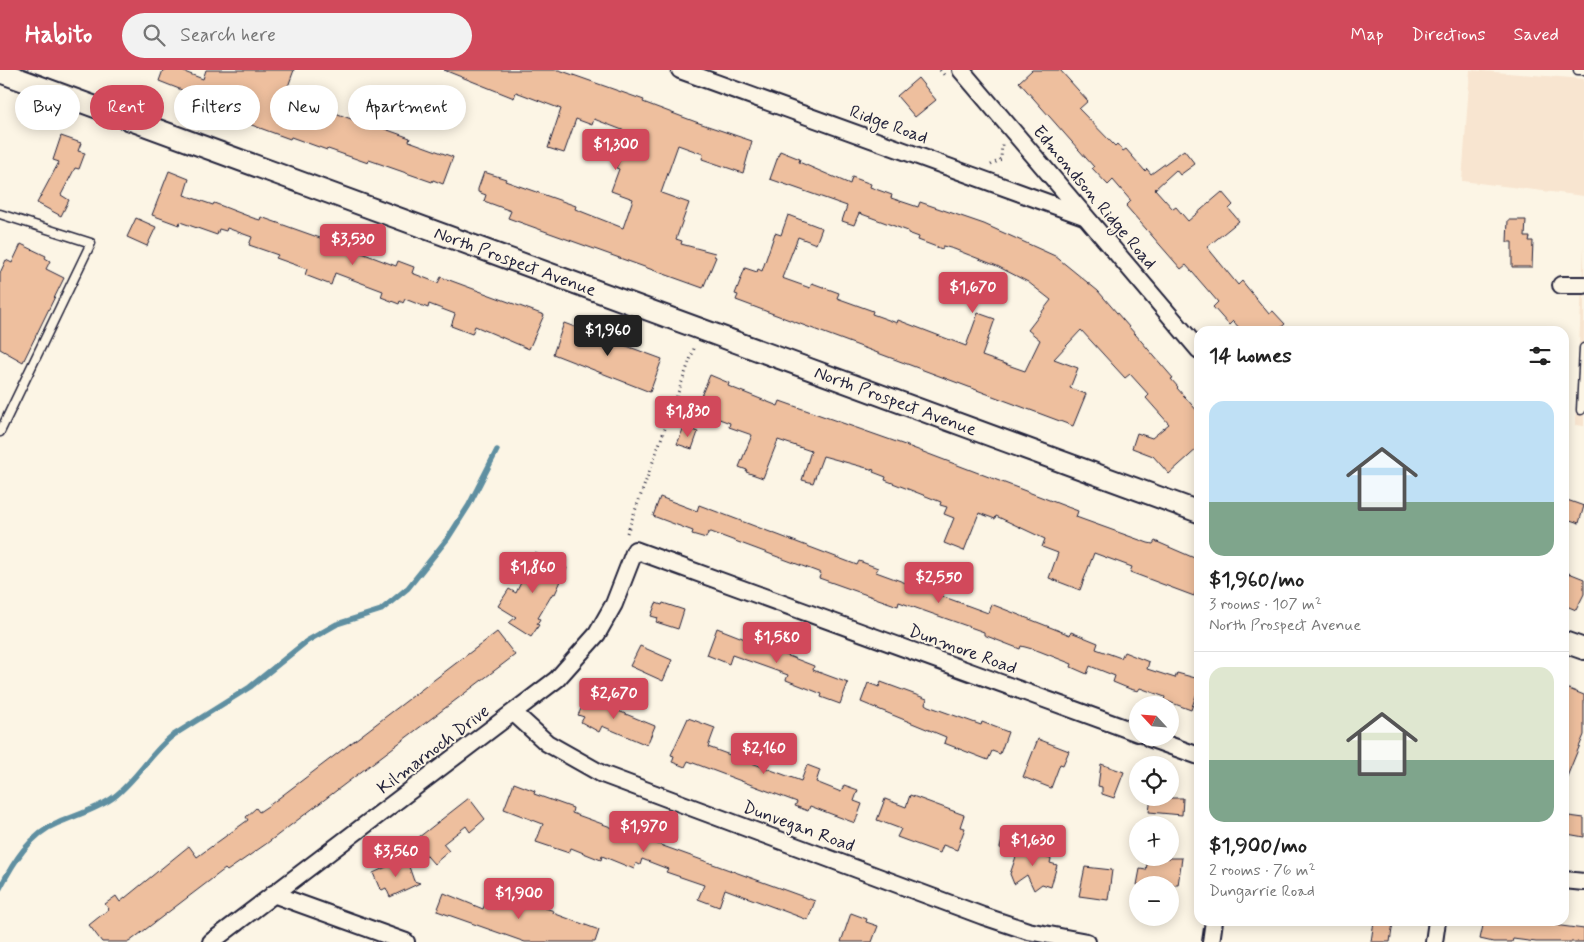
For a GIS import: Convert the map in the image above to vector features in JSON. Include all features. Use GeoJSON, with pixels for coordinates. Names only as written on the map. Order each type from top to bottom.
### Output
{"type":"FeatureCollection","features":[{"type":"Feature","properties":{"kind":"street","name":"Ridge Road"},"geometry":{"type":"LineString","coordinates":[[680,70],[1084,216]]}},
{"type":"Feature","properties":{"kind":"street","name":"North Prospect Avenue"},"geometry":{"type":"LineString","coordinates":[[0,72],[1194,510]]}},
{"type":"Feature","properties":{"kind":"street","name":"Edmondson Ridge Road"},"geometry":{"type":"LineString","coordinates":[[953,74],[1084,216],[1194,344]]}},
{"type":"Feature","properties":{"kind":"street"},"geometry":{"type":"LineString","coordinates":[[1562,285],[1584,285]]}},
{"type":"Feature","properties":{"kind":"street","name":"Kilmarnoch Drive"},"geometry":{"type":"LineString","coordinates":[[211,942],[557,679],[597,634],[614,604],[634,550]]}},
{"type":"Feature","properties":{"kind":"street","name":"Dunmore Road"},"geometry":{"type":"LineString","coordinates":[[634,550],[1129,730]]}},
{"type":"Feature","properties":{"kind":"street"},"geometry":{"type":"LineString","coordinates":[[1569,644],[1584,650]]}},
{"type":"Feature","properties":{"kind":"street","name":"Dunvegan Road"},"geometry":{"type":"LineString","coordinates":[[514,713],[547,742],[602,774],[992,919],[1028,931],[1087,942]]}},
{"type":"Feature","properties":{"kind":"street"},"geometry":{"type":"LineString","coordinates":[[1171,746],[1194,754]]}},
{"type":"Feature","properties":{"kind":"street"},"geometry":{"type":"LineString","coordinates":[[1569,880],[1584,882]]}},
{"type":"Feature","properties":{"kind":"street"},"geometry":{"type":"LineString","coordinates":[[273,894],[406,942]]}},
{"type":"Feature","properties":{"kind":"street"},"geometry":{"type":"LineString","coordinates":[[1211,942],[1213,926]]}},
{"type":"Feature","properties":{"kind":"street"},"geometry":{"type":"LineString","coordinates":[[1434,942],[1436,926]]}},
{"type":"Feature","properties":{"kind":"lane"},"geometry":{"type":"LineString","coordinates":[[1578,70],[1584,70]]}},
{"type":"Feature","properties":{"kind":"lane"},"geometry":{"type":"LineString","coordinates":[[0,214],[91,243],[0,432]]}},
{"type":"Feature","properties":{"kind":"lane"},"geometry":{"type":"LineString","coordinates":[[1581,410],[1584,348]]}},
{"type":"Feature","properties":{"kind":"path"},"geometry":{"type":"LineString","coordinates":[[940,70],[953,74]]}},
{"type":"Feature","properties":{"kind":"path"},"geometry":{"type":"LineString","coordinates":[[986,166],[995,164],[1001,159],[1003,150],[1000,140]]}},
{"type":"Feature","properties":{"kind":"path"},"geometry":{"type":"LineString","coordinates":[[627,533],[696,345]]}},
{"type":"Feature","properties":{"kind":"shaded area"},"geometry":{"type":"Polygon","coordinates":[[[1470,70],[1584,79],[1584,196],[1462,181],[1470,70]]]}},
{"type":"Feature","properties":{"kind":"shaded area"},"geometry":{"type":"Polygon","coordinates":[[[1584,246],[1584,426],[1575,425],[1584,246]]]}},
{"type":"Feature","properties":{"kind":"building"},"geometry":{"type":"Polygon","coordinates":[[[163,70],[179,70],[203,79],[206,70],[294,70],[289,85],[270,85],[270,130],[338,130],[338,114],[348,118],[348,130],[388,130],[410,138],[409,141],[453,157],[443,184],[433,180],[432,182],[369,160],[368,163],[260,128],[260,85],[174,85],[174,87],[159,81],[163,70]]]}},
{"type":"Feature","properties":{"kind":"building"},"geometry":{"type":"Polygon","coordinates":[[[444,70],[559,70],[644,100],[643,102],[696,122],[752,141],[743,173],[702,159],[703,154],[678,145],[661,193],[689,203],[676,239],[682,241],[681,244],[715,253],[714,256],[716,257],[703,288],[508,218],[511,211],[484,201],[486,195],[478,192],[478,189],[484,172],[576,206],[575,209],[623,228],[633,199],[611,191],[619,169],[616,168],[630,133],[594,119],[592,125],[576,119],[564,153],[548,148],[561,109],[516,92],[514,98],[444,70]]]}},
{"type":"Feature","properties":{"kind":"building"},"geometry":{"type":"Polygon","coordinates":[[[1032,70],[1060,70],[1088,101],[1079,109],[1115,146],[1117,144],[1123,151],[1126,149],[1145,171],[1147,169],[1151,174],[1184,150],[1195,164],[1180,175],[1176,170],[1155,189],[1173,209],[1176,207],[1188,221],[1222,192],[1233,205],[1229,209],[1239,221],[1207,247],[1238,285],[1242,281],[1269,314],[1273,311],[1285,324],[1283,326],[1238,326],[1233,321],[1229,325],[1213,307],[1218,302],[1186,265],[1181,269],[1126,206],[1131,201],[1113,180],[1108,185],[1019,82],[1032,70]]]}},
{"type":"Feature","properties":{"kind":"building"},"geometry":{"type":"Polygon","coordinates":[[[918,78],[936,100],[915,117],[897,96],[918,78]]]}},
{"type":"Feature","properties":{"kind":"building"},"geometry":{"type":"Polygon","coordinates":[[[61,136],[81,143],[78,151],[85,153],[79,169],[75,168],[61,195],[69,200],[61,216],[37,203],[59,162],[53,160],[61,136]]]}},
{"type":"Feature","properties":{"kind":"building"},"geometry":{"type":"Polygon","coordinates":[[[780,151],[800,159],[799,162],[850,184],[852,177],[871,184],[870,187],[892,195],[891,198],[918,207],[920,202],[984,224],[1055,256],[1098,291],[1173,378],[1171,379],[1177,388],[1194,407],[1194,452],[1169,474],[1153,456],[1132,448],[1137,433],[1152,438],[1169,424],[1146,398],[1149,395],[1130,374],[1125,378],[1081,330],[1054,359],[1078,368],[1070,388],[1086,394],[1073,426],[736,300],[738,295],[735,294],[745,268],[757,272],[758,269],[762,271],[775,233],[781,235],[788,215],[822,228],[816,244],[798,237],[782,278],[810,288],[812,283],[839,293],[837,298],[873,311],[872,314],[897,323],[898,320],[966,346],[978,313],[995,319],[982,356],[1025,371],[1040,340],[1028,330],[1051,300],[1028,282],[997,266],[954,249],[943,246],[942,249],[918,240],[919,237],[908,233],[908,231],[859,213],[854,225],[842,221],[847,206],[770,179],[780,151]]]}},
{"type":"Feature","properties":{"kind":"building"},"geometry":{"type":"Polygon","coordinates":[[[169,171],[189,179],[184,195],[213,205],[214,203],[260,220],[261,217],[323,239],[325,234],[347,243],[346,247],[396,266],[398,261],[414,267],[412,273],[438,283],[441,277],[544,315],[529,349],[475,326],[472,334],[451,326],[455,314],[429,304],[428,308],[405,299],[403,303],[400,301],[399,304],[381,297],[383,291],[335,273],[331,285],[305,275],[307,269],[276,258],[278,255],[249,245],[252,237],[227,228],[226,231],[219,229],[217,235],[180,222],[179,225],[152,215],[169,171]]]}},
{"type":"Feature","properties":{"kind":"building"},"geometry":{"type":"Polygon","coordinates":[[[136,218],[156,227],[147,246],[127,237],[136,218]]]}},
{"type":"Feature","properties":{"kind":"building"},"geometry":{"type":"Polygon","coordinates":[[[1508,220],[1526,220],[1525,237],[1530,237],[1529,241],[1533,241],[1532,267],[1512,267],[1512,242],[1507,242],[1508,220]]]}},
{"type":"Feature","properties":{"kind":"building"},"geometry":{"type":"Polygon","coordinates":[[[21,244],[46,256],[45,258],[50,261],[46,269],[64,278],[23,362],[0,349],[0,273],[6,260],[12,263],[21,244]]]}},
{"type":"Feature","properties":{"kind":"building"},"geometry":{"type":"Polygon","coordinates":[[[564,323],[662,359],[650,392],[553,354],[564,323]]]}},
{"type":"Feature","properties":{"kind":"building"},"geometry":{"type":"Polygon","coordinates":[[[710,375],[729,383],[728,386],[778,406],[780,401],[905,445],[1078,511],[1076,517],[1148,543],[1153,544],[1155,541],[1194,558],[1194,596],[1130,572],[1132,567],[1094,553],[1080,590],[1049,578],[1058,553],[1042,547],[1045,539],[996,516],[995,519],[979,513],[964,551],[944,543],[954,518],[944,514],[947,507],[940,505],[941,502],[885,480],[886,477],[873,472],[874,470],[823,456],[813,483],[802,480],[811,451],[778,440],[763,478],[746,472],[747,470],[739,467],[752,435],[729,427],[730,423],[695,410],[710,375]]]}},
{"type":"Feature","properties":{"kind":"building"},"geometry":{"type":"Polygon","coordinates":[[[684,427],[698,432],[692,449],[677,444],[684,427]]]}},
{"type":"Feature","properties":{"kind":"building"},"geometry":{"type":"Polygon","coordinates":[[[660,497],[697,511],[699,505],[857,565],[859,561],[878,568],[876,572],[988,613],[991,604],[1070,635],[1071,632],[1098,643],[1096,649],[1121,658],[1124,652],[1149,662],[1147,669],[1175,678],[1177,673],[1194,678],[1194,701],[1191,710],[1179,706],[1179,696],[1162,696],[1140,688],[1138,691],[1130,689],[1113,682],[1115,676],[1090,666],[1087,674],[1071,667],[1072,664],[1039,651],[1021,646],[1020,649],[984,635],[984,632],[899,602],[898,606],[819,578],[821,573],[711,532],[708,533],[706,538],[692,534],[693,531],[653,516],[660,497]]]}},
{"type":"Feature","properties":{"kind":"building"},"geometry":{"type":"Polygon","coordinates":[[[1569,501],[1584,506],[1579,523],[1569,520],[1569,501]]]}},
{"type":"Feature","properties":{"kind":"building"},"geometry":{"type":"Polygon","coordinates":[[[535,553],[567,568],[555,594],[553,593],[538,618],[540,619],[537,624],[539,625],[531,637],[509,623],[516,617],[498,606],[509,589],[516,593],[535,553]]]}},
{"type":"Feature","properties":{"kind":"building"},"geometry":{"type":"Polygon","coordinates":[[[1569,573],[1584,579],[1584,594],[1576,610],[1569,607],[1569,573]]]}},
{"type":"Feature","properties":{"kind":"building"},"geometry":{"type":"Polygon","coordinates":[[[656,603],[662,605],[663,603],[684,610],[678,629],[656,622],[658,618],[651,616],[656,603]]]}},
{"type":"Feature","properties":{"kind":"building"},"geometry":{"type":"Polygon","coordinates":[[[717,628],[814,666],[813,670],[848,683],[840,704],[821,697],[822,694],[786,680],[788,675],[732,655],[729,664],[707,655],[717,628]]]}},
{"type":"Feature","properties":{"kind":"building"},"geometry":{"type":"Polygon","coordinates":[[[497,632],[515,655],[266,844],[227,871],[225,869],[129,942],[102,942],[89,925],[109,909],[105,904],[116,896],[120,902],[189,846],[197,857],[248,820],[246,817],[256,808],[259,812],[271,804],[497,632]]]}},
{"type":"Feature","properties":{"kind":"building"},"geometry":{"type":"Polygon","coordinates":[[[640,646],[672,660],[663,681],[630,666],[640,646]]]}},
{"type":"Feature","properties":{"kind":"building"},"geometry":{"type":"Polygon","coordinates":[[[881,682],[927,699],[925,704],[928,706],[981,725],[982,722],[1008,732],[1000,754],[992,751],[988,760],[944,743],[946,737],[861,702],[868,683],[879,687],[881,682]]]}},
{"type":"Feature","properties":{"kind":"building"},"geometry":{"type":"Polygon","coordinates":[[[1569,689],[1584,695],[1584,735],[1569,772],[1569,689]]]}},
{"type":"Feature","properties":{"kind":"building"},"geometry":{"type":"Polygon","coordinates":[[[596,693],[614,702],[611,708],[655,726],[647,745],[602,726],[599,732],[581,722],[584,717],[578,715],[585,701],[590,704],[596,693]]]}},
{"type":"Feature","properties":{"kind":"building"},"geometry":{"type":"Polygon","coordinates":[[[688,718],[715,728],[708,747],[801,781],[807,765],[820,770],[816,782],[841,792],[844,785],[858,790],[854,801],[862,804],[855,823],[810,806],[808,811],[795,806],[797,802],[688,761],[685,767],[672,762],[674,756],[671,755],[688,718]]]}},
{"type":"Feature","properties":{"kind":"building"},"geometry":{"type":"Polygon","coordinates":[[[1038,739],[1069,751],[1063,765],[1060,764],[1051,788],[1023,777],[1038,739]]]}},
{"type":"Feature","properties":{"kind":"building"},"geometry":{"type":"Polygon","coordinates":[[[1101,764],[1124,772],[1114,798],[1102,794],[1102,787],[1098,786],[1101,764]]]}},
{"type":"Feature","properties":{"kind":"building"},"geometry":{"type":"Polygon","coordinates":[[[514,783],[535,791],[534,794],[573,808],[572,813],[815,901],[808,920],[725,889],[719,907],[698,899],[704,885],[666,872],[668,869],[642,859],[640,865],[636,863],[634,869],[602,856],[601,860],[571,848],[569,853],[536,842],[543,824],[504,809],[514,783]]]}},
{"type":"Feature","properties":{"kind":"building"},"geometry":{"type":"Polygon","coordinates":[[[910,795],[964,815],[960,827],[965,828],[957,850],[943,845],[940,853],[897,837],[901,829],[877,820],[885,799],[906,807],[910,795]]]}},
{"type":"Feature","properties":{"kind":"building"},"geometry":{"type":"Polygon","coordinates":[[[469,798],[485,819],[470,832],[466,826],[443,844],[449,851],[434,864],[414,841],[469,798]]]}},
{"type":"Feature","properties":{"kind":"building"},"geometry":{"type":"Polygon","coordinates":[[[1179,798],[1183,798],[1182,815],[1149,812],[1150,806],[1179,806],[1179,798]]]}},
{"type":"Feature","properties":{"kind":"building"},"geometry":{"type":"Polygon","coordinates":[[[1569,816],[1584,818],[1584,837],[1569,834],[1569,816]]]}},
{"type":"Feature","properties":{"kind":"building"},"geometry":{"type":"Polygon","coordinates":[[[1004,831],[1019,836],[1014,853],[1000,848],[1004,831]]]}},
{"type":"Feature","properties":{"kind":"building"},"geometry":{"type":"Polygon","coordinates":[[[1021,842],[1034,846],[1032,853],[1051,859],[1050,863],[1057,865],[1051,887],[1042,884],[1034,890],[1027,875],[1014,884],[1010,874],[1021,842]]]}},
{"type":"Feature","properties":{"kind":"building"},"geometry":{"type":"Polygon","coordinates":[[[406,858],[414,881],[420,883],[390,897],[386,888],[382,890],[379,887],[373,873],[406,858]]]}},
{"type":"Feature","properties":{"kind":"building"},"geometry":{"type":"Polygon","coordinates":[[[1179,858],[1182,858],[1179,878],[1179,876],[1139,876],[1140,869],[1146,870],[1147,866],[1179,866],[1179,858]]]}},
{"type":"Feature","properties":{"kind":"building"},"geometry":{"type":"Polygon","coordinates":[[[1085,867],[1112,870],[1108,900],[1079,896],[1085,867]]]}},
{"type":"Feature","properties":{"kind":"building"},"geometry":{"type":"Polygon","coordinates":[[[490,891],[521,903],[522,900],[554,911],[553,913],[599,930],[595,942],[525,942],[437,911],[444,893],[483,909],[490,891]]]}},
{"type":"Feature","properties":{"kind":"building"},"geometry":{"type":"Polygon","coordinates":[[[851,913],[867,919],[866,922],[878,926],[872,942],[841,942],[851,913]]]}},
{"type":"Feature","properties":{"kind":"building"},"geometry":{"type":"Polygon","coordinates":[[[1373,926],[1393,926],[1390,942],[1371,942],[1373,926]]]}},
{"type":"Feature","properties":{"kind":"building"},"geometry":{"type":"Polygon","coordinates":[[[1483,926],[1561,926],[1584,929],[1584,942],[1536,942],[1513,939],[1512,942],[1493,942],[1480,939],[1483,926]]]}},
{"type":"Feature","properties":{"kind":"waterway"},"geometry":{"type":"LineString","coordinates":[[0,888],[23,850],[39,834],[114,797],[172,736],[250,687],[307,641],[337,624],[381,610],[408,588],[448,538],[469,505],[497,450]]}}]}
